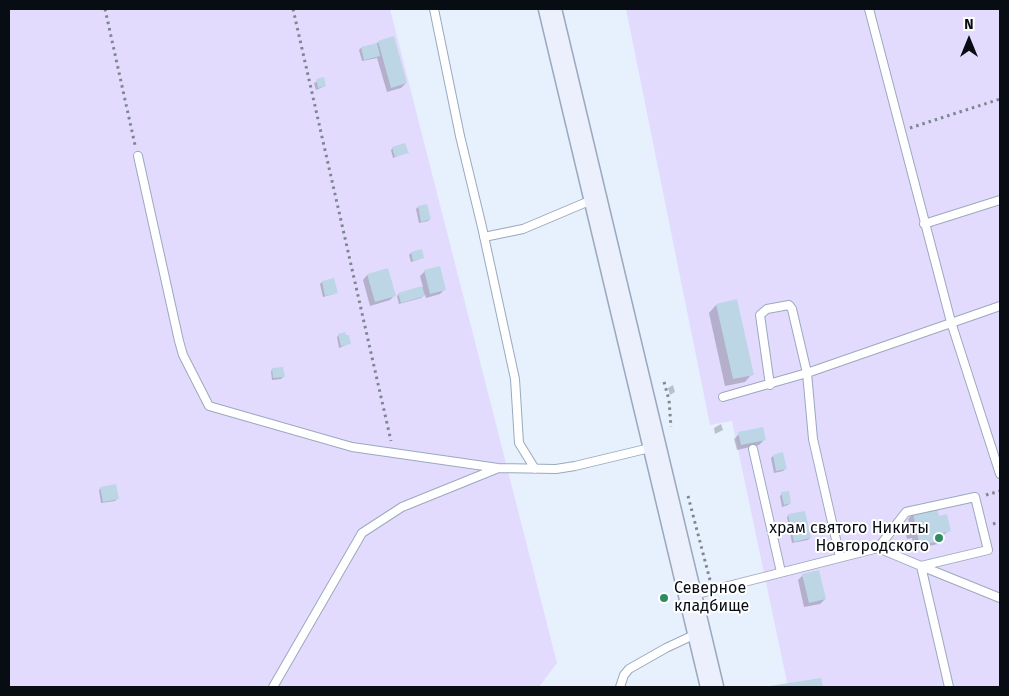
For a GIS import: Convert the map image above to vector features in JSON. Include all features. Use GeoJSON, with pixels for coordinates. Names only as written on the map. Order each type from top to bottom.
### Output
{"type":"FeatureCollection","features":[{"type":"Feature","properties":{"kind":"main road"},"geometry":{"type":"LineString","coordinates":[[550,9],[656,446],[712,687]]}},
{"type":"Feature","properties":{"kind":"lane"},"geometry":{"type":"LineString","coordinates":[[434,9],[460,136],[515,379],[519,443],[535,469]]}},
{"type":"Feature","properties":{"kind":"lane"},"geometry":{"type":"LineString","coordinates":[[869,9],[951,322],[1000,474]]}},
{"type":"Feature","properties":{"kind":"lane"},"geometry":{"type":"LineString","coordinates":[[138,156],[179,341],[183,355],[209,406],[352,448],[498,468],[556,469],[656,446]]}},
{"type":"Feature","properties":{"kind":"lane"},"geometry":{"type":"LineString","coordinates":[[484,237],[523,229],[596,198]]}},
{"type":"Feature","properties":{"kind":"lane"},"geometry":{"type":"LineString","coordinates":[[924,224],[1000,200]]}},
{"type":"Feature","properties":{"kind":"lane"},"geometry":{"type":"LineString","coordinates":[[770,385],[760,315],[767,309],[789,305],[792,309],[807,373],[813,439],[840,558]]}},
{"type":"Feature","properties":{"kind":"lane"},"geometry":{"type":"LineString","coordinates":[[723,397],[807,373],[1000,306]]}},
{"type":"Feature","properties":{"kind":"lane"},"geometry":{"type":"LineString","coordinates":[[753,449],[781,572]]}},
{"type":"Feature","properties":{"kind":"lane"},"geometry":{"type":"LineString","coordinates":[[273,687],[362,533],[402,506],[498,468]]}},
{"type":"Feature","properties":{"kind":"lane"},"geometry":{"type":"LineString","coordinates":[[691,596],[878,548],[906,512],[975,497],[988,550],[921,566]]}},
{"type":"Feature","properties":{"kind":"lane"},"geometry":{"type":"LineString","coordinates":[[878,548],[1000,598]]}},
{"type":"Feature","properties":{"kind":"lane"},"geometry":{"type":"LineString","coordinates":[[921,566],[949,687]]}},
{"type":"Feature","properties":{"kind":"lane"},"geometry":{"type":"LineString","coordinates":[[620,687],[624,675],[629,669],[666,648],[700,632]]}},
{"type":"Feature","properties":{"kind":"path"},"geometry":{"type":"LineString","coordinates":[[105,9],[138,156]]}},
{"type":"Feature","properties":{"kind":"path"},"geometry":{"type":"LineString","coordinates":[[293,9],[394,454]]}},
{"type":"Feature","properties":{"kind":"path"},"geometry":{"type":"LineString","coordinates":[[900,131],[1000,99]]}},
{"type":"Feature","properties":{"kind":"path"},"geometry":{"type":"LineString","coordinates":[[664,382],[669,400],[672,430]]}},
{"type":"Feature","properties":{"kind":"shaded area"},"geometry":{"type":"Polygon","coordinates":[[[9,9],[390,9],[557,663],[539,687],[9,687],[9,9]]]}},
{"type":"Feature","properties":{"kind":"shaded area"},"geometry":{"type":"Polygon","coordinates":[[[626,9],[1000,9],[1000,687],[788,687],[732,421],[710,425],[626,9]]]}},
{"type":"Feature","properties":{"kind":"building"},"geometry":{"type":"Polygon","coordinates":[[[394,36],[407,83],[391,88],[378,41],[394,36]]]}},
{"type":"Feature","properties":{"kind":"building"},"geometry":{"type":"Polygon","coordinates":[[[377,43],[380,56],[364,60],[361,47],[377,43]]]}},
{"type":"Feature","properties":{"kind":"building"},"geometry":{"type":"Polygon","coordinates":[[[324,77],[326,86],[318,88],[316,79],[324,77]]]}},
{"type":"Feature","properties":{"kind":"building"},"geometry":{"type":"Polygon","coordinates":[[[405,143],[409,153],[395,157],[392,147],[405,143]]]}},
{"type":"Feature","properties":{"kind":"building"},"geometry":{"type":"Polygon","coordinates":[[[427,204],[431,219],[421,222],[418,206],[427,204]]]}},
{"type":"Feature","properties":{"kind":"building"},"geometry":{"type":"Polygon","coordinates":[[[422,249],[424,258],[413,261],[411,252],[422,249]]]}},
{"type":"Feature","properties":{"kind":"building"},"geometry":{"type":"Polygon","coordinates":[[[440,266],[446,290],[430,294],[424,270],[440,266]]]}},
{"type":"Feature","properties":{"kind":"building"},"geometry":{"type":"Polygon","coordinates":[[[388,268],[396,296],[375,302],[367,274],[388,268]]]}},
{"type":"Feature","properties":{"kind":"building"},"geometry":{"type":"Polygon","coordinates":[[[334,278],[338,293],[325,296],[322,281],[334,278]]]}},
{"type":"Feature","properties":{"kind":"building"},"geometry":{"type":"Polygon","coordinates":[[[422,286],[425,296],[401,303],[398,293],[422,286]]]}},
{"type":"Feature","properties":{"kind":"building"},"geometry":{"type":"Polygon","coordinates":[[[737,299],[754,375],[733,379],[716,304],[737,299]]]}},
{"type":"Feature","properties":{"kind":"building"},"geometry":{"type":"Polygon","coordinates":[[[345,332],[346,335],[349,335],[351,344],[341,346],[338,334],[345,332]]]}},
{"type":"Feature","properties":{"kind":"building"},"geometry":{"type":"Polygon","coordinates":[[[283,367],[285,377],[273,378],[272,368],[283,367]]]}},
{"type":"Feature","properties":{"kind":"building"},"geometry":{"type":"Polygon","coordinates":[[[763,427],[766,440],[741,445],[738,432],[763,427]]]}},
{"type":"Feature","properties":{"kind":"building"},"geometry":{"type":"Polygon","coordinates":[[[783,452],[787,469],[776,471],[773,455],[783,452]]]}},
{"type":"Feature","properties":{"kind":"building"},"geometry":{"type":"Polygon","coordinates":[[[116,484],[119,499],[103,502],[100,487],[116,484]]]}},
{"type":"Feature","properties":{"kind":"building"},"geometry":{"type":"Polygon","coordinates":[[[789,491],[791,503],[784,505],[781,492],[789,491]]]}},
{"type":"Feature","properties":{"kind":"building"},"geometry":{"type":"Polygon","coordinates":[[[937,507],[939,516],[947,514],[951,531],[943,533],[945,540],[920,545],[917,534],[912,535],[910,524],[915,523],[913,513],[937,507]]]}},
{"type":"Feature","properties":{"kind":"building"},"geometry":{"type":"Polygon","coordinates":[[[805,511],[811,538],[794,542],[788,514],[805,511]]]}},
{"type":"Feature","properties":{"kind":"building"},"geometry":{"type":"Polygon","coordinates":[[[819,570],[826,599],[809,603],[802,574],[819,570]]]}},
{"type":"Feature","properties":{"kind":"building"},"geometry":{"type":"Polygon","coordinates":[[[821,678],[823,687],[770,687],[770,686],[821,678]]]}},
{"type":"Feature","properties":{"kind":"place","name":"храм святого Никиты Новгородского"},"geometry":{"type":"Point","coordinates":[939,538]}},
{"type":"Feature","properties":{"kind":"place","name":"Северное кладбище"},"geometry":{"type":"Point","coordinates":[664,598]}}]}
